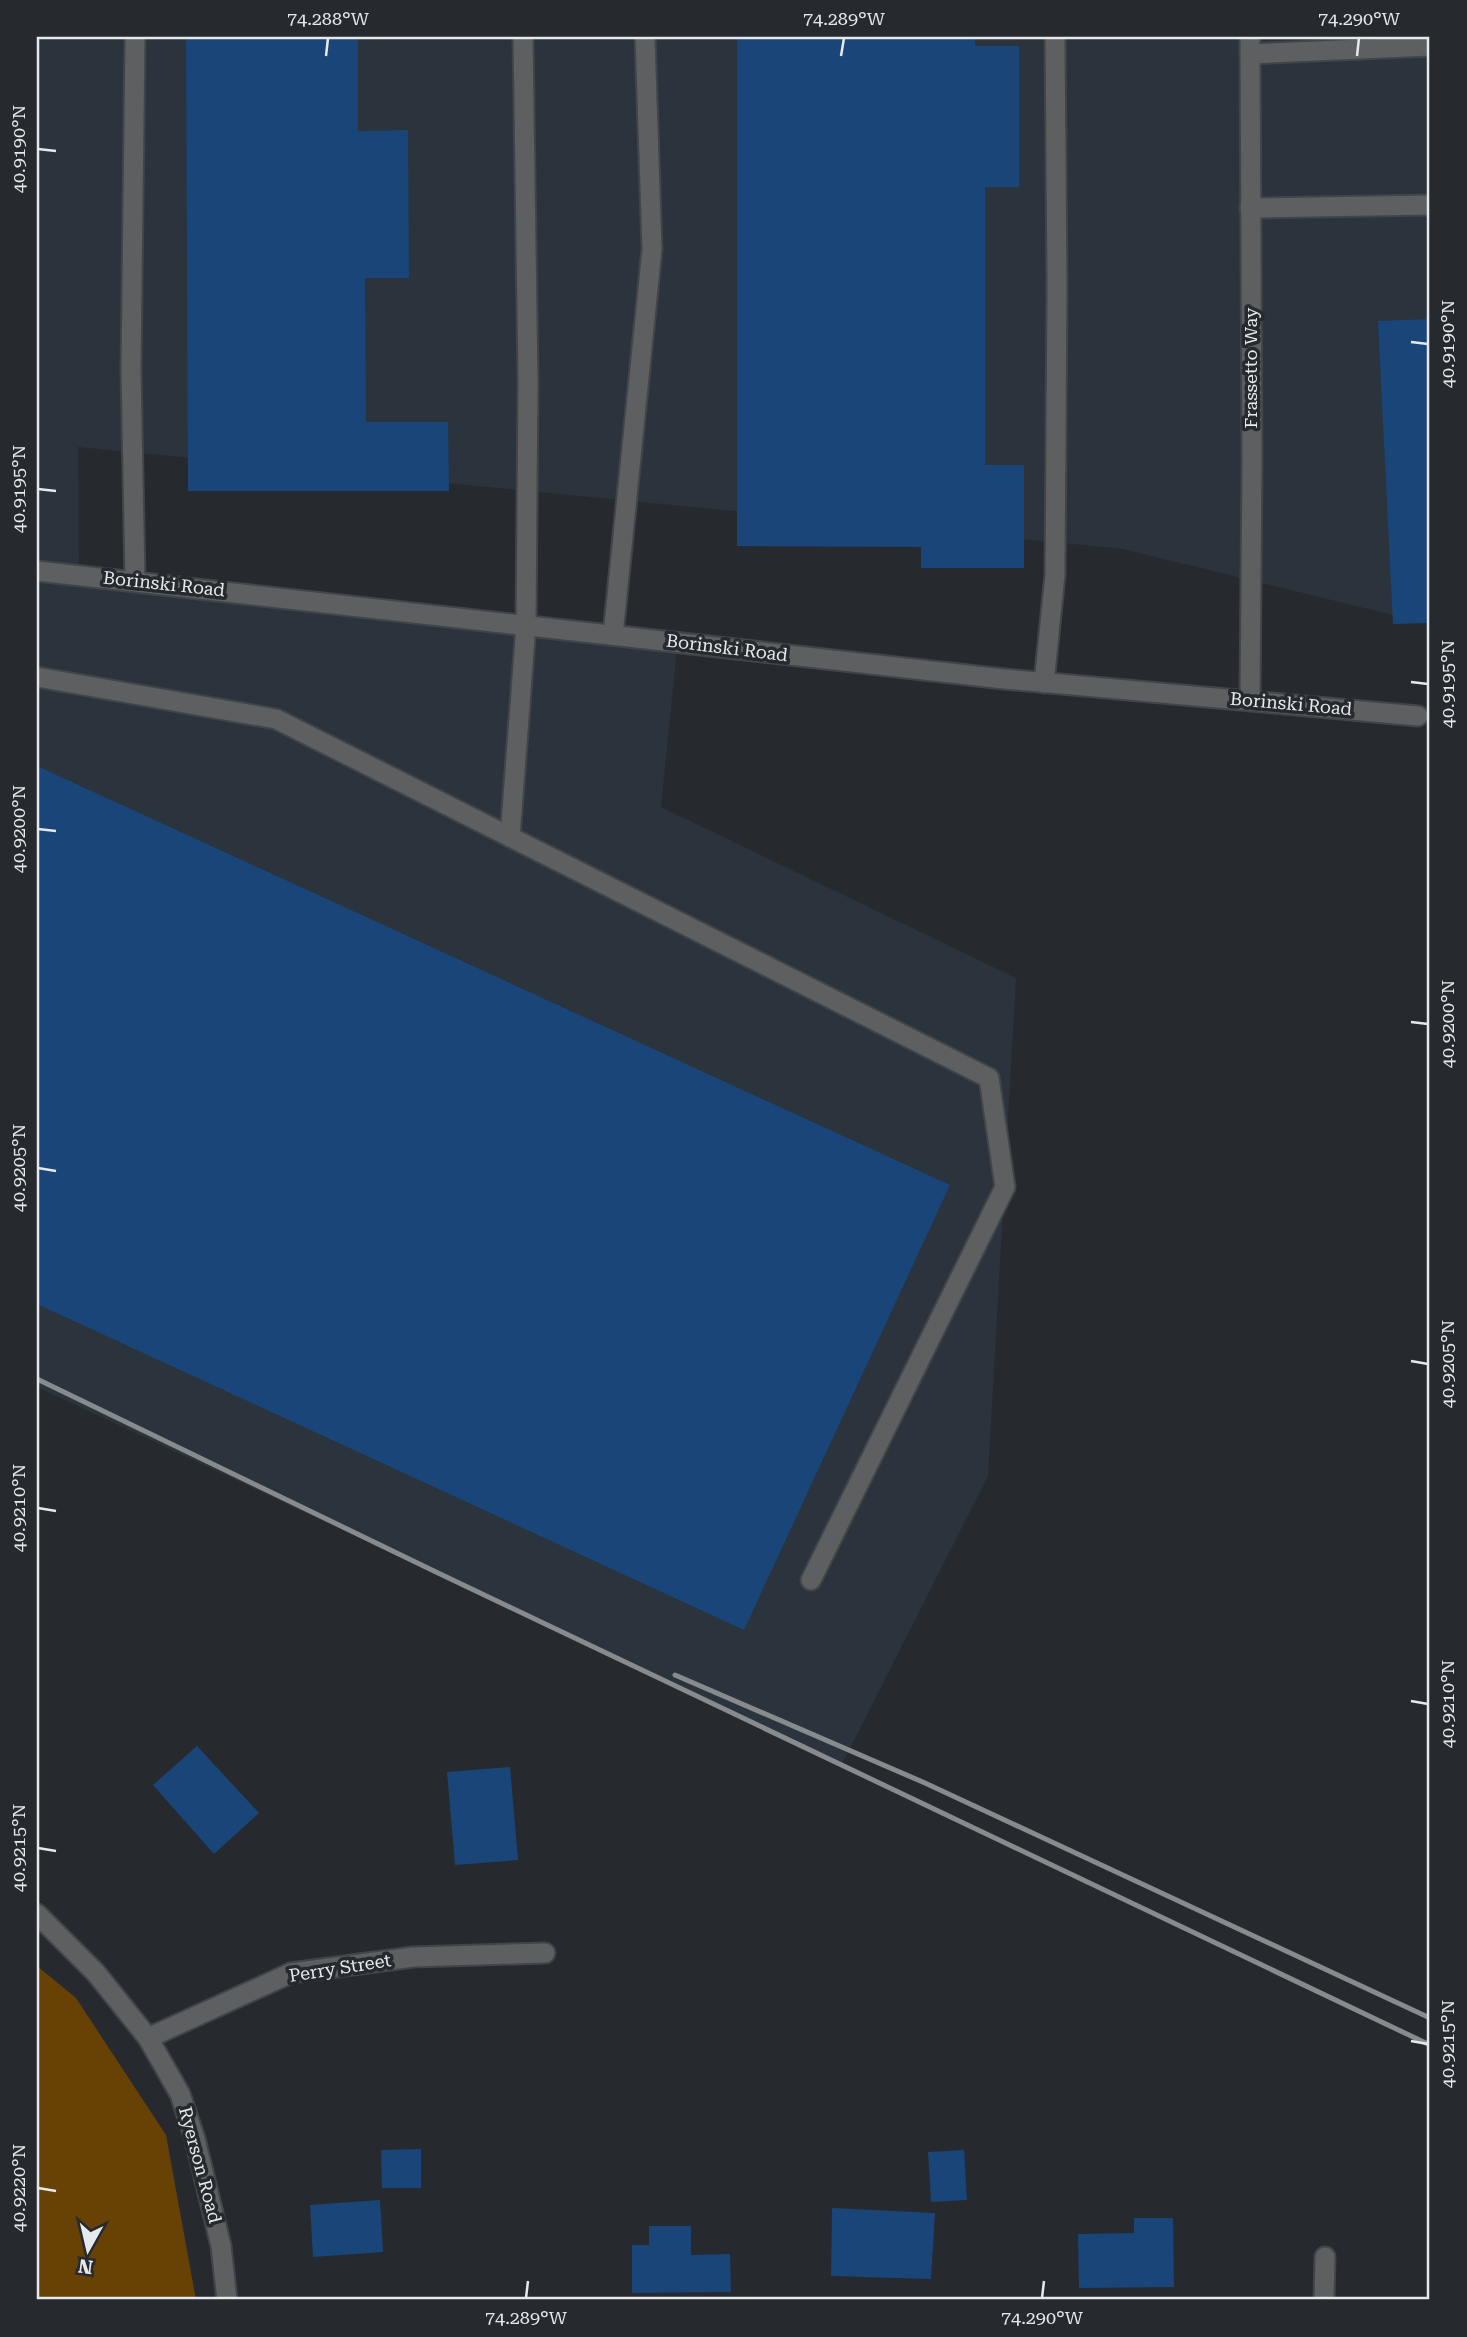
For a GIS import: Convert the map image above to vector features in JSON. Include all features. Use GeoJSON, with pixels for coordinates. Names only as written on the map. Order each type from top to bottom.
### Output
{"type":"FeatureCollection","features":[{"type":"Feature","properties":{"kind":"street"},"geometry":{"type":"LineString","coordinates":[[135,37],[131,370],[135,581]]}},
{"type":"Feature","properties":{"kind":"street"},"geometry":{"type":"LineString","coordinates":[[510,837],[526,625],[528,382],[523,37]]}},
{"type":"Feature","properties":{"kind":"street"},"geometry":{"type":"LineString","coordinates":[[613,635],[652,249],[645,37]]}},
{"type":"Feature","properties":{"kind":"street"},"geometry":{"type":"LineString","coordinates":[[1044,683],[1055,575],[1055,37]]}},
{"type":"Feature","properties":{"kind":"street"},"geometry":{"type":"LineString","coordinates":[[1250,45],[1430,46]]}},
{"type":"Feature","properties":{"kind":"street","name":"Frassetto Way"},"geometry":{"type":"LineString","coordinates":[[1250,45],[1250,700]]}},
{"type":"Feature","properties":{"kind":"street"},"geometry":{"type":"LineString","coordinates":[[1250,208],[1430,205]]}},
{"type":"Feature","properties":{"kind":"street","name":"Borinski Road"},"geometry":{"type":"LineString","coordinates":[[37,571],[1044,683],[1418,716]]}},
{"type":"Feature","properties":{"kind":"street"},"geometry":{"type":"LineString","coordinates":[[37,677],[276,719],[989,1078],[1005,1187],[811,1580]]}},
{"type":"Feature","properties":{"kind":"street","name":"Ryerson Road"},"geometry":{"type":"LineString","coordinates":[[37,1914],[96,1973],[148,2038],[180,2094],[195,2139],[221,2246],[227,2300]]}},
{"type":"Feature","properties":{"kind":"street","name":"Perry Street"},"geometry":{"type":"LineString","coordinates":[[148,2038],[291,1973],[413,1957],[545,1953]]}},
{"type":"Feature","properties":{"kind":"street"},"geometry":{"type":"LineString","coordinates":[[1324,2300],[1325,2258]]}},
{"type":"Feature","properties":{"kind":"shaded area"},"geometry":{"type":"Polygon","coordinates":[[[37,37],[1430,37],[1430,617],[1397,616],[1123,549],[78,447],[79,574],[678,639],[661,807],[1016,978],[988,1476],[842,1764],[37,1387],[37,37]]]}},
{"type":"Feature","properties":{"kind":"shaded area"},"geometry":{"type":"Polygon","coordinates":[[[37,1966],[76,1998],[166,2135],[196,2300],[37,2300],[37,1966]]]}},
{"type":"Feature","properties":{"kind":"building"},"geometry":{"type":"Polygon","coordinates":[[[186,37],[358,37],[358,131],[408,130],[409,278],[365,278],[366,422],[448,422],[449,491],[188,491],[186,37]]]}},
{"type":"Feature","properties":{"kind":"building"},"geometry":{"type":"Polygon","coordinates":[[[737,37],[975,37],[975,46],[1019,46],[1019,187],[985,187],[985,465],[1024,465],[1024,568],[921,568],[921,547],[737,546],[737,37]]]}},
{"type":"Feature","properties":{"kind":"building"},"geometry":{"type":"Polygon","coordinates":[[[1430,319],[1430,623],[1393,624],[1378,321],[1430,319]]]}},
{"type":"Feature","properties":{"kind":"building"},"geometry":{"type":"Polygon","coordinates":[[[37,766],[950,1185],[744,1630],[37,1304],[37,766]]]}},
{"type":"Feature","properties":{"kind":"building"},"geometry":{"type":"Polygon","coordinates":[[[197,1746],[259,1813],[214,1854],[153,1785],[197,1746]]]}},
{"type":"Feature","properties":{"kind":"building"},"geometry":{"type":"Polygon","coordinates":[[[510,1767],[518,1860],[455,1865],[447,1772],[510,1767]]]}},
{"type":"Feature","properties":{"kind":"building"},"geometry":{"type":"Polygon","coordinates":[[[421,2149],[421,2188],[382,2188],[381,2150],[421,2149]]]}},
{"type":"Feature","properties":{"kind":"building"},"geometry":{"type":"Polygon","coordinates":[[[964,2150],[967,2200],[931,2202],[928,2152],[964,2150]]]}},
{"type":"Feature","properties":{"kind":"building"},"geometry":{"type":"Polygon","coordinates":[[[380,2200],[383,2252],[313,2257],[310,2205],[380,2200]]]}},
{"type":"Feature","properties":{"kind":"building"},"geometry":{"type":"Polygon","coordinates":[[[832,2208],[935,2213],[931,2279],[831,2276],[832,2208]]]}},
{"type":"Feature","properties":{"kind":"building"},"geometry":{"type":"Polygon","coordinates":[[[1134,2218],[1173,2218],[1174,2287],[1079,2288],[1078,2234],[1134,2233],[1134,2218]]]}},
{"type":"Feature","properties":{"kind":"building"},"geometry":{"type":"Polygon","coordinates":[[[649,2226],[691,2226],[691,2255],[730,2254],[731,2292],[632,2293],[632,2245],[649,2245],[649,2226]]]}},
{"type":"Feature","properties":{"kind":"railway"},"geometry":{"type":"LineString","coordinates":[[37,1379],[1430,2045]]}},
{"type":"Feature","properties":{"kind":"railway"},"geometry":{"type":"LineString","coordinates":[[675,1675],[925,1783],[1430,2018]]}}]}
